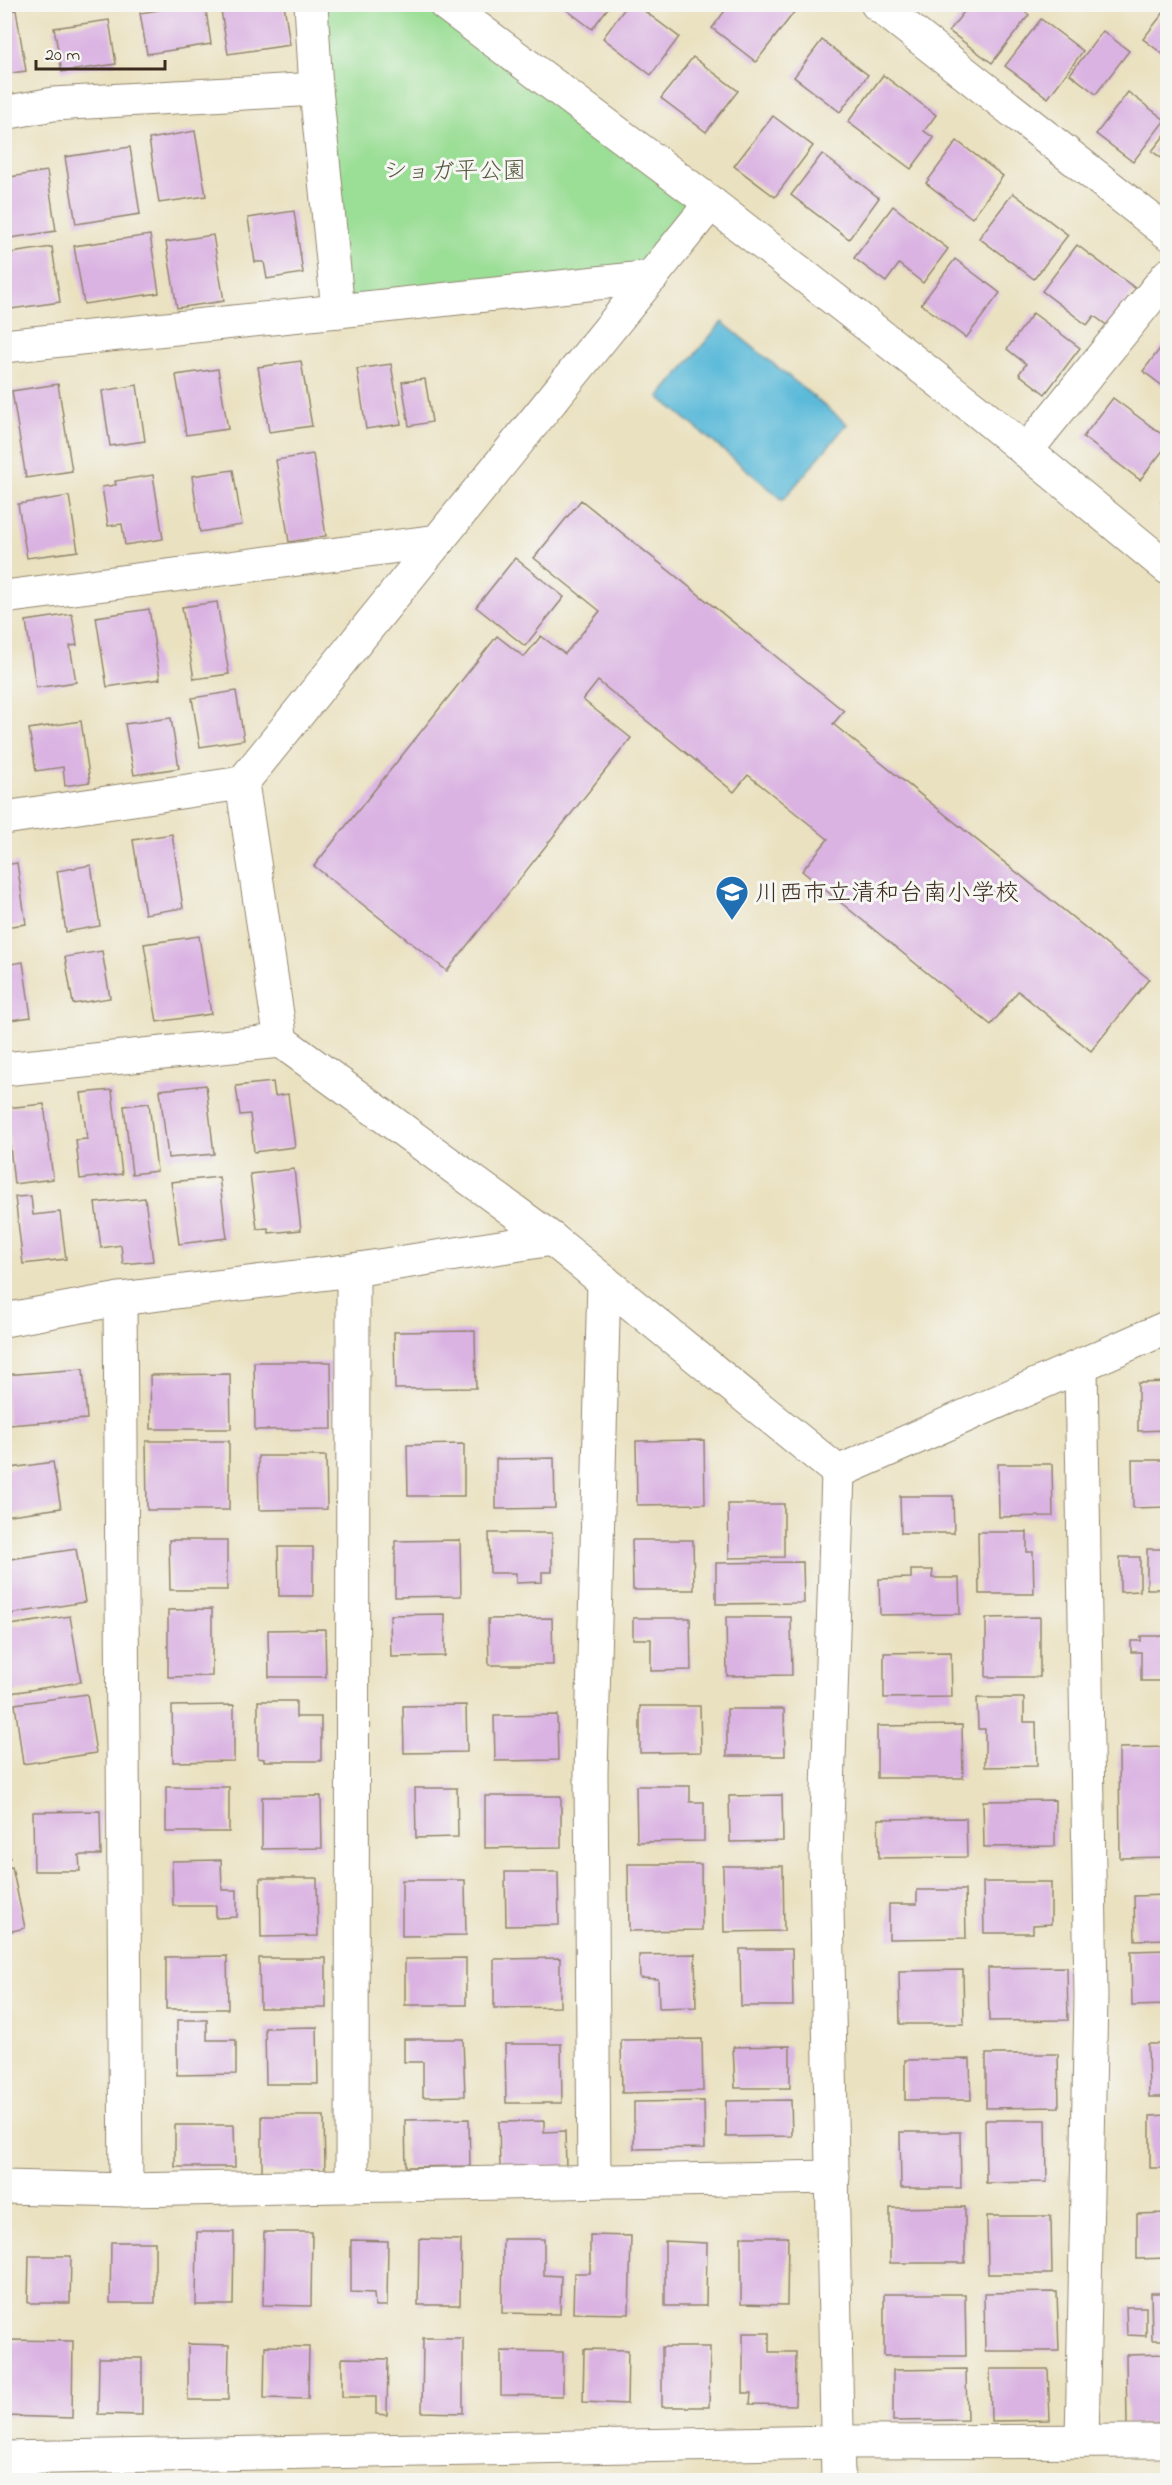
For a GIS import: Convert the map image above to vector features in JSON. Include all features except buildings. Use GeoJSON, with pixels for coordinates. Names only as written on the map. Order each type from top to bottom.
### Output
{"type":"FeatureCollection","features":[{"type":"Feature","properties":{"kind":"street"},"geometry":{"type":"LineString","coordinates":[[311,4],[316,89],[338,311]]}},
{"type":"Feature","properties":{"kind":"street"},"geometry":{"type":"LineString","coordinates":[[445,4],[711,203],[1026,451],[1167,568]]}},
{"type":"Feature","properties":{"kind":"street"},"geometry":{"type":"LineString","coordinates":[[877,4],[1167,233]]}},
{"type":"Feature","properties":{"kind":"street"},"geometry":{"type":"LineString","coordinates":[[4,113],[53,104],[316,89]]}},
{"type":"Feature","properties":{"kind":"street"},"geometry":{"type":"LineString","coordinates":[[4,818],[242,783],[711,203]]}},
{"type":"Feature","properties":{"kind":"street"},"geometry":{"type":"LineString","coordinates":[[1026,451],[1167,274]]}},
{"type":"Feature","properties":{"kind":"street"},"geometry":{"type":"LineString","coordinates":[[4,346],[651,277]]}},
{"type":"Feature","properties":{"kind":"street"},"geometry":{"type":"LineString","coordinates":[[4,597],[438,541]]}},
{"type":"Feature","properties":{"kind":"street"},"geometry":{"type":"LineString","coordinates":[[242,783],[281,1041]]}},
{"type":"Feature","properties":{"kind":"street"},"geometry":{"type":"LineString","coordinates":[[4,1069],[281,1041],[552,1239],[838,1472]]}},
{"type":"Feature","properties":{"kind":"street"},"geometry":{"type":"LineString","coordinates":[[4,1320],[120,1299],[353,1270],[552,1239]]}},
{"type":"Feature","properties":{"kind":"street"},"geometry":{"type":"LineString","coordinates":[[352,2186],[353,1270]]}},
{"type":"Feature","properties":{"kind":"street"},"geometry":{"type":"LineString","coordinates":[[594,2181],[591,1773],[604,1281]]}},
{"type":"Feature","properties":{"kind":"street"},"geometry":{"type":"LineString","coordinates":[[120,1299],[126,2190]]}},
{"type":"Feature","properties":{"kind":"street"},"geometry":{"type":"LineString","coordinates":[[838,1472],[1081,1367],[1167,1327]]}},
{"type":"Feature","properties":{"kind":"street"},"geometry":{"type":"LineString","coordinates":[[1081,1367],[1091,1996],[1082,2441]]}},
{"type":"Feature","properties":{"kind":"street"},"geometry":{"type":"LineString","coordinates":[[838,1472],[826,1855],[838,2481]]}},
{"type":"Feature","properties":{"kind":"street"},"geometry":{"type":"LineString","coordinates":[[4,2187],[126,2190],[833,2177]]}},
{"type":"Feature","properties":{"kind":"street"},"geometry":{"type":"LineString","coordinates":[[4,2458],[838,2442],[1167,2441]]}},
{"type":"Feature","properties":{"kind":"green space","name":"ショガ平公園"},"geometry":{"type":"Polygon","coordinates":[[[312,5],[445,5],[711,203],[652,277],[338,311],[312,5]]]}},
{"type":"Feature","properties":{"kind":"water"},"geometry":{"type":"Polygon","coordinates":[[[722,322],[847,424],[783,500],[659,397],[722,322]]]}},
{"type":"Feature","properties":{"kind":"place","name":"川西市立清和台南小学校"},"geometry":{"type":"Point","coordinates":[732,921]}}]}
